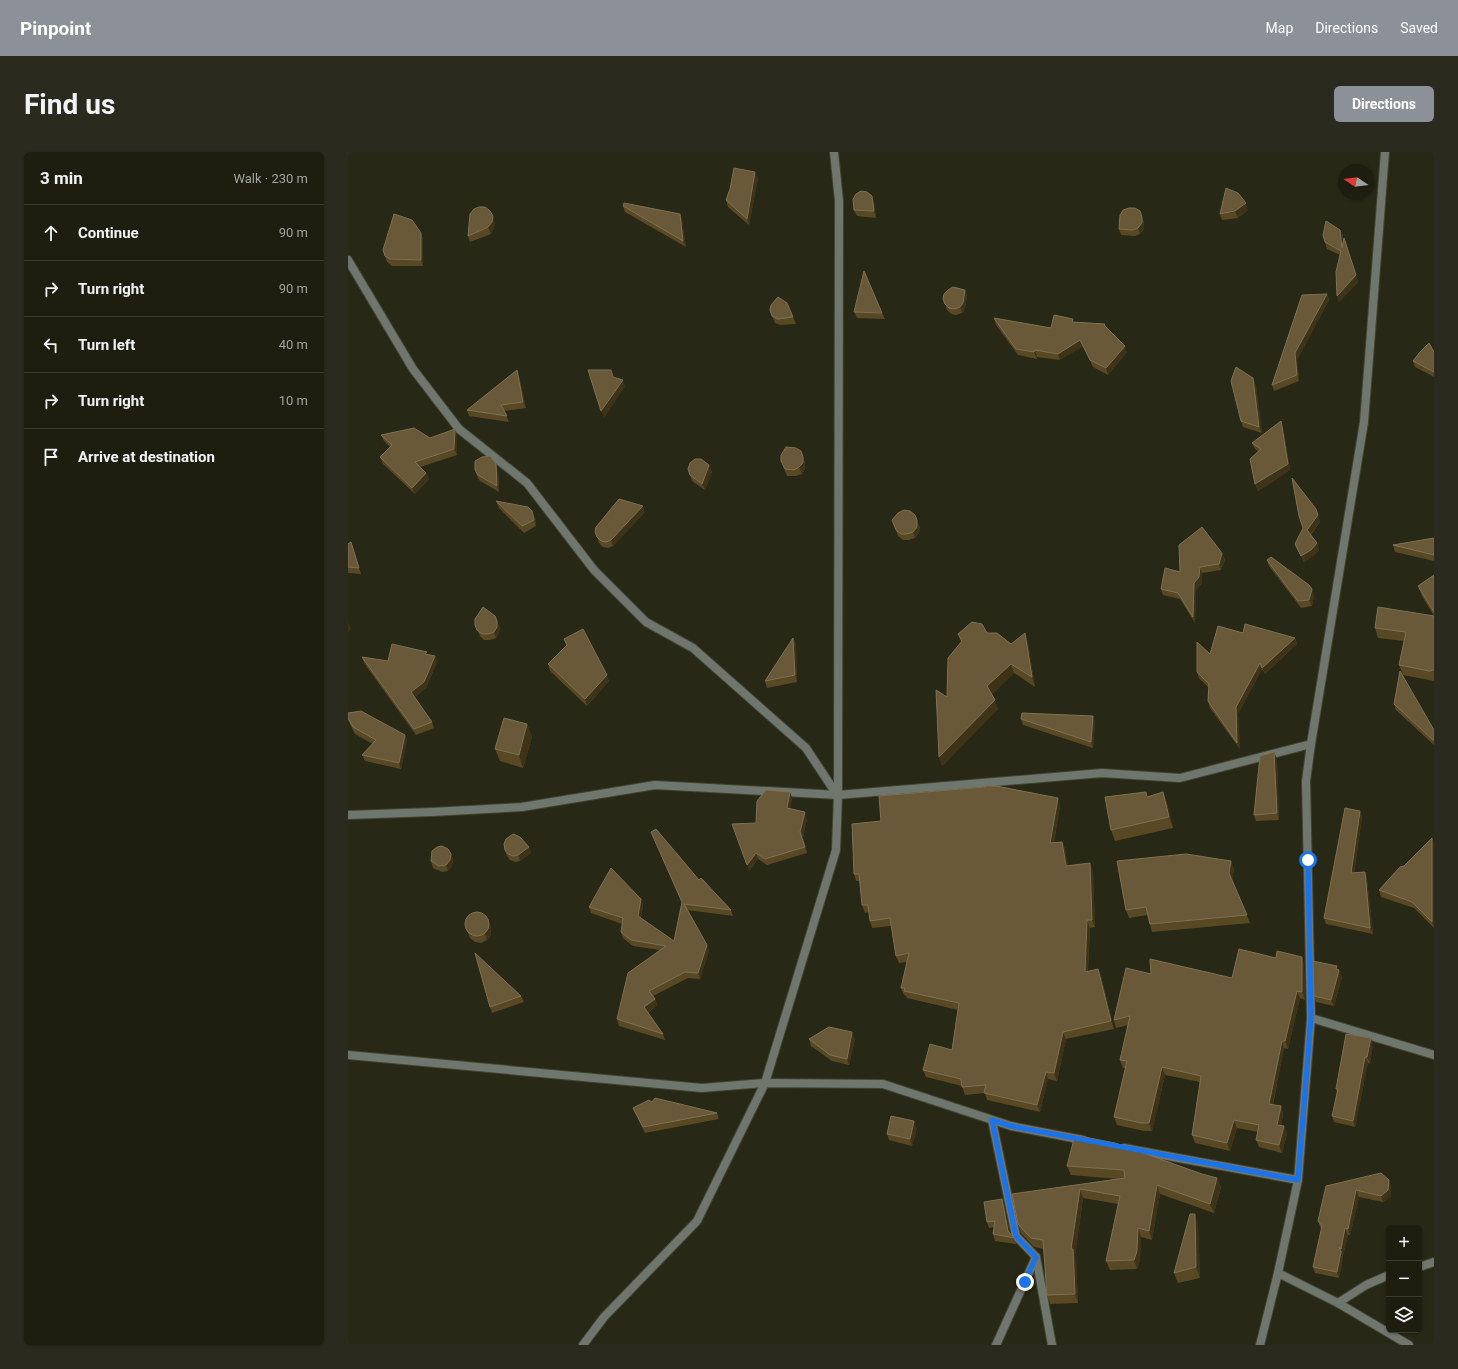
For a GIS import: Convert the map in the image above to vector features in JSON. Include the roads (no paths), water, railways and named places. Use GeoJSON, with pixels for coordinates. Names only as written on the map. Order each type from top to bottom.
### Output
{"type":"FeatureCollection","features":[{"type":"Feature","properties":{"kind":"street"},"geometry":{"type":"LineString","coordinates":[[583,1345],[604,1317],[697,1221],[765,1083],[836,850],[838,795],[839,201],[834,152]]}},
{"type":"Feature","properties":{"kind":"street"},"geometry":{"type":"LineString","coordinates":[[1260,1345],[1278,1273],[1298,1180],[1311,1018],[1306,781],[1364,422],[1385,152]]}},
{"type":"Feature","properties":{"kind":"street"},"geometry":{"type":"LineString","coordinates":[[348,260],[413,370],[459,429],[527,483],[594,570],[646,622],[693,648],[806,748],[838,795]]}},
{"type":"Feature","properties":{"kind":"street"},"geometry":{"type":"LineString","coordinates":[[348,815],[432,812],[522,806],[655,785],[838,795],[1102,773],[1180,778],[1311,744]]}},
{"type":"Feature","properties":{"kind":"street"},"geometry":{"type":"LineString","coordinates":[[1311,1018],[1434,1055]]}},
{"type":"Feature","properties":{"kind":"street"},"geometry":{"type":"LineString","coordinates":[[348,1055],[702,1088],[765,1083],[883,1084],[1011,1126],[1089,1141]]}},
{"type":"Feature","properties":{"kind":"street"},"geometry":{"type":"LineString","coordinates":[[992,1120],[1016,1236],[1036,1257],[1052,1345]]}},
{"type":"Feature","properties":{"kind":"street"},"geometry":{"type":"LineString","coordinates":[[1112,1145],[1298,1180]]}},
{"type":"Feature","properties":{"kind":"street"},"geometry":{"type":"LineString","coordinates":[[996,1345],[1036,1257]]}},
{"type":"Feature","properties":{"kind":"street"},"geometry":{"type":"LineString","coordinates":[[1422,1267],[1434,1262]]}},
{"type":"Feature","properties":{"kind":"street"},"geometry":{"type":"LineString","coordinates":[[1278,1273],[1338,1303],[1409,1345]]}},
{"type":"Feature","properties":{"kind":"street"},"geometry":{"type":"LineString","coordinates":[[1338,1303],[1386,1276]]}}]}
